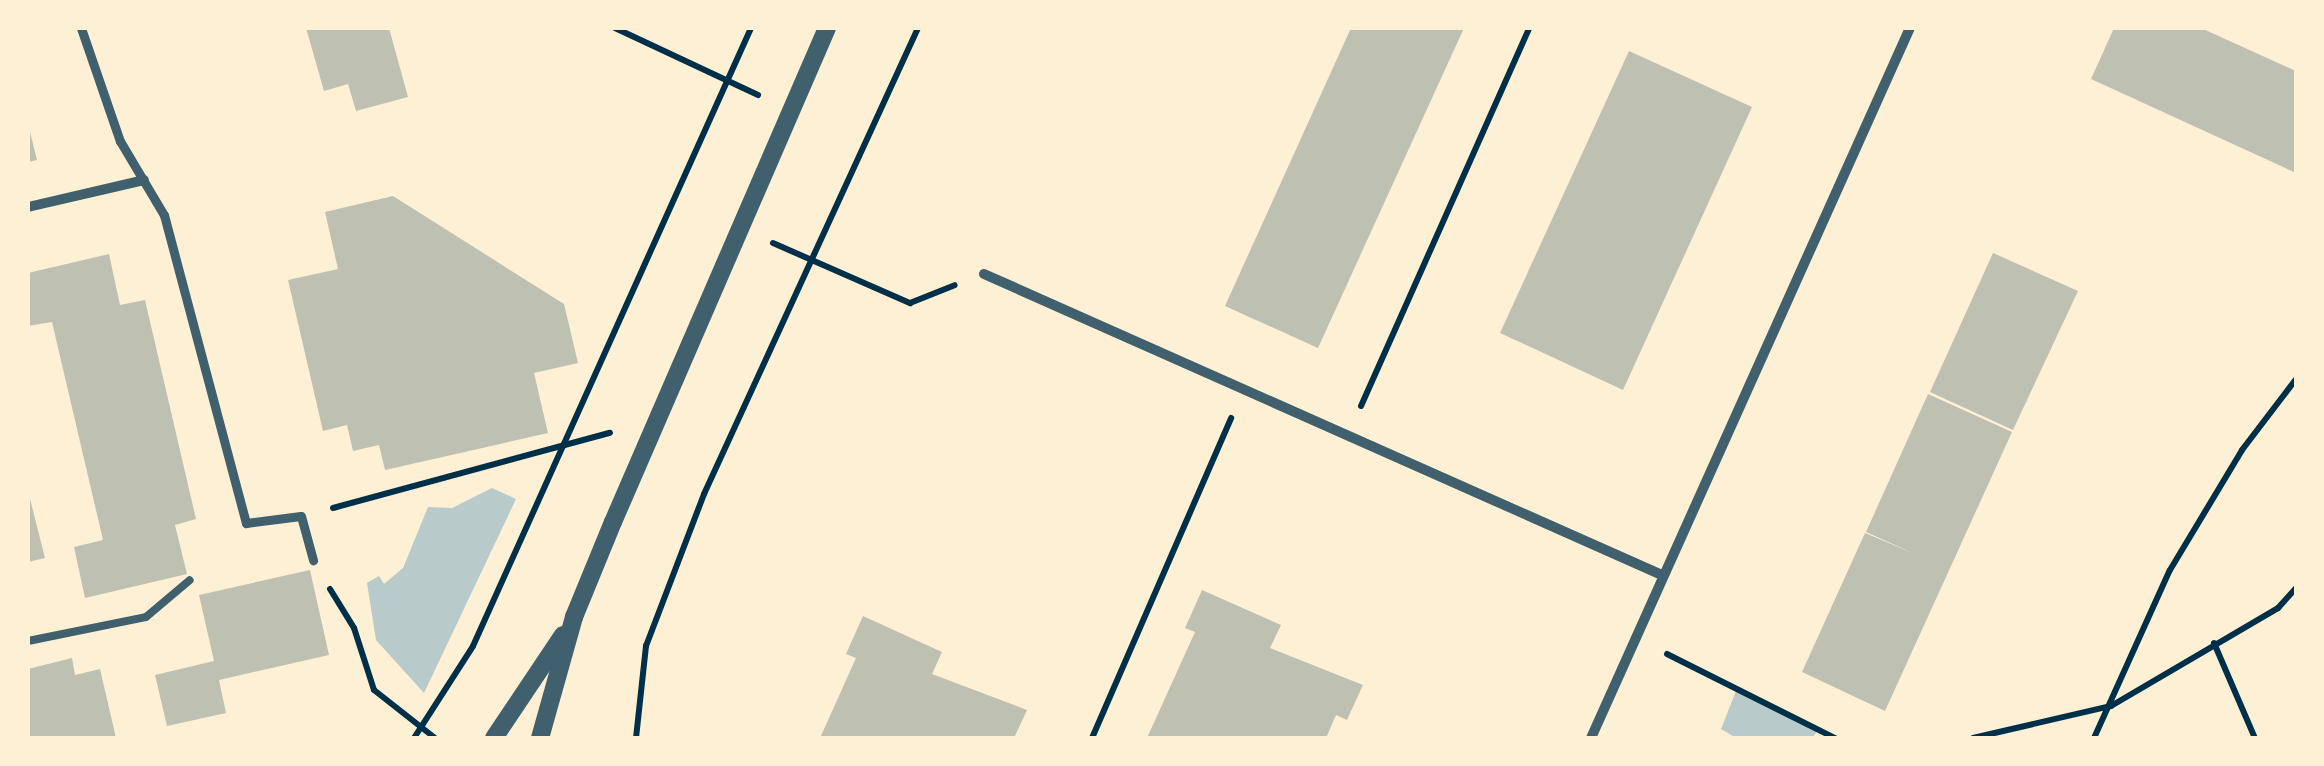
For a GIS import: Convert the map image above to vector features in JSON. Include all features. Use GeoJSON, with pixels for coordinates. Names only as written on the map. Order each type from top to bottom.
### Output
{"type":"FeatureCollection","features":[{"type":"Feature","properties":{"kind":"street"},"geometry":{"type":"LineString","coordinates":[[81,28],[120,141],[164,216],[246,523],[301,516],[314,560]]}},
{"type":"Feature","properties":{"kind":"street"},"geometry":{"type":"LineString","coordinates":[[540,738],[574,618],[828,28]]}},
{"type":"Feature","properties":{"kind":"street"},"geometry":{"type":"LineString","coordinates":[[1591,738],[1910,28]]}},
{"type":"Feature","properties":{"kind":"street"},"geometry":{"type":"LineString","coordinates":[[28,207],[144,180]]}},
{"type":"Feature","properties":{"kind":"street"},"geometry":{"type":"LineString","coordinates":[[984,274],[1662,575]]}},
{"type":"Feature","properties":{"kind":"street"},"geometry":{"type":"LineString","coordinates":[[494,738],[574,618]]}},
{"type":"Feature","properties":{"kind":"lane"},"geometry":{"type":"LineString","coordinates":[[28,642],[146,616],[190,580]]}},
{"type":"Feature","properties":{"kind":"path"},"geometry":{"type":"LineString","coordinates":[[615,28],[791,110]]}},
{"type":"Feature","properties":{"kind":"path"},"geometry":{"type":"LineString","coordinates":[[414,738],[473,646],[751,28]]}},
{"type":"Feature","properties":{"kind":"path"},"geometry":{"type":"LineString","coordinates":[[636,738],[646,646],[704,494],[918,28]]}},
{"type":"Feature","properties":{"kind":"path"},"geometry":{"type":"LineString","coordinates":[[1348,436],[1528,28]]}},
{"type":"Feature","properties":{"kind":"path"},"geometry":{"type":"LineString","coordinates":[[742,229],[910,303],[984,274]]}},
{"type":"Feature","properties":{"kind":"path"},"geometry":{"type":"LineString","coordinates":[[2094,738],[2170,570],[2242,450],[2296,379]]}},
{"type":"Feature","properties":{"kind":"path"},"geometry":{"type":"LineString","coordinates":[[1092,738],[1243,389]]}},
{"type":"Feature","properties":{"kind":"path"},"geometry":{"type":"LineString","coordinates":[[322,512],[658,421]]}},
{"type":"Feature","properties":{"kind":"path"},"geometry":{"type":"LineString","coordinates":[[314,560],[354,628],[374,690],[434,738]]}},
{"type":"Feature","properties":{"kind":"path"},"geometry":{"type":"LineString","coordinates":[[1973,738],[2110,706],[2278,608],[2296,588]]}},
{"type":"Feature","properties":{"kind":"path"},"geometry":{"type":"LineString","coordinates":[[1634,638],[1835,738]]}},
{"type":"Feature","properties":{"kind":"path"},"geometry":{"type":"LineString","coordinates":[[2214,643],[2256,738]]}},
{"type":"Feature","properties":{"kind":"shaded area"},"geometry":{"type":"Polygon","coordinates":[[[492,488],[516,499],[424,693],[376,640],[367,583],[379,576],[384,584],[403,568],[428,507],[452,508],[492,488]]]}},
{"type":"Feature","properties":{"kind":"shaded area"},"geometry":{"type":"Polygon","coordinates":[[[1736,691],[1819,729],[1812,738],[1736,738],[1721,729],[1736,691]]]}},
{"type":"Feature","properties":{"kind":"building"},"geometry":{"type":"Polygon","coordinates":[[[306,28],[389,28],[408,97],[356,111],[348,84],[324,91],[306,28]]]}},
{"type":"Feature","properties":{"kind":"building"},"geometry":{"type":"Polygon","coordinates":[[[1351,28],[1464,28],[1318,348],[1225,306],[1351,28]]]}},
{"type":"Feature","properties":{"kind":"building"},"geometry":{"type":"Polygon","coordinates":[[[2114,28],[2201,28],[2296,71],[2296,173],[2091,79],[2114,28]]]}},
{"type":"Feature","properties":{"kind":"building"},"geometry":{"type":"Polygon","coordinates":[[[1629,51],[1752,107],[1623,390],[1500,333],[1629,51]]]}},
{"type":"Feature","properties":{"kind":"building"},"geometry":{"type":"Polygon","coordinates":[[[28,124],[37,160],[28,162],[28,124]]]}},
{"type":"Feature","properties":{"kind":"building"},"geometry":{"type":"Polygon","coordinates":[[[393,196],[564,304],[578,363],[534,373],[548,433],[385,470],[379,445],[353,451],[347,425],[323,431],[288,280],[338,269],[325,212],[393,196]]]}},
{"type":"Feature","properties":{"kind":"building"},"geometry":{"type":"Polygon","coordinates":[[[1993,253],[2078,291],[2013,430],[1930,392],[1993,253]]]}},
{"type":"Feature","properties":{"kind":"building"},"geometry":{"type":"Polygon","coordinates":[[[109,254],[120,305],[145,300],[196,519],[175,525],[187,574],[85,598],[74,547],[103,540],[52,322],[28,326],[28,273],[109,254]]]}},
{"type":"Feature","properties":{"kind":"building"},"geometry":{"type":"Polygon","coordinates":[[[1928,394],[2012,432],[1885,711],[1802,672],[1865,533],[1915,554],[1866,532],[1928,394]]]}},
{"type":"Feature","properties":{"kind":"building"},"geometry":{"type":"Polygon","coordinates":[[[28,491],[45,558],[28,562],[28,491]]]}},
{"type":"Feature","properties":{"kind":"building"},"geometry":{"type":"Polygon","coordinates":[[[310,570],[329,655],[219,680],[226,713],[167,726],[155,675],[214,661],[199,595],[310,570]]]}},
{"type":"Feature","properties":{"kind":"building"},"geometry":{"type":"Polygon","coordinates":[[[1202,590],[1281,625],[1270,648],[1363,685],[1347,720],[1336,715],[1326,738],[1147,738],[1195,632],[1185,628],[1202,590]]]}},
{"type":"Feature","properties":{"kind":"building"},"geometry":{"type":"Polygon","coordinates":[[[863,616],[942,652],[932,674],[1027,710],[1014,738],[820,738],[856,658],[846,654],[863,616]]]}},
{"type":"Feature","properties":{"kind":"building"},"geometry":{"type":"Polygon","coordinates":[[[72,658],[75,675],[100,669],[116,738],[28,738],[28,669],[72,658]]]}}]}
